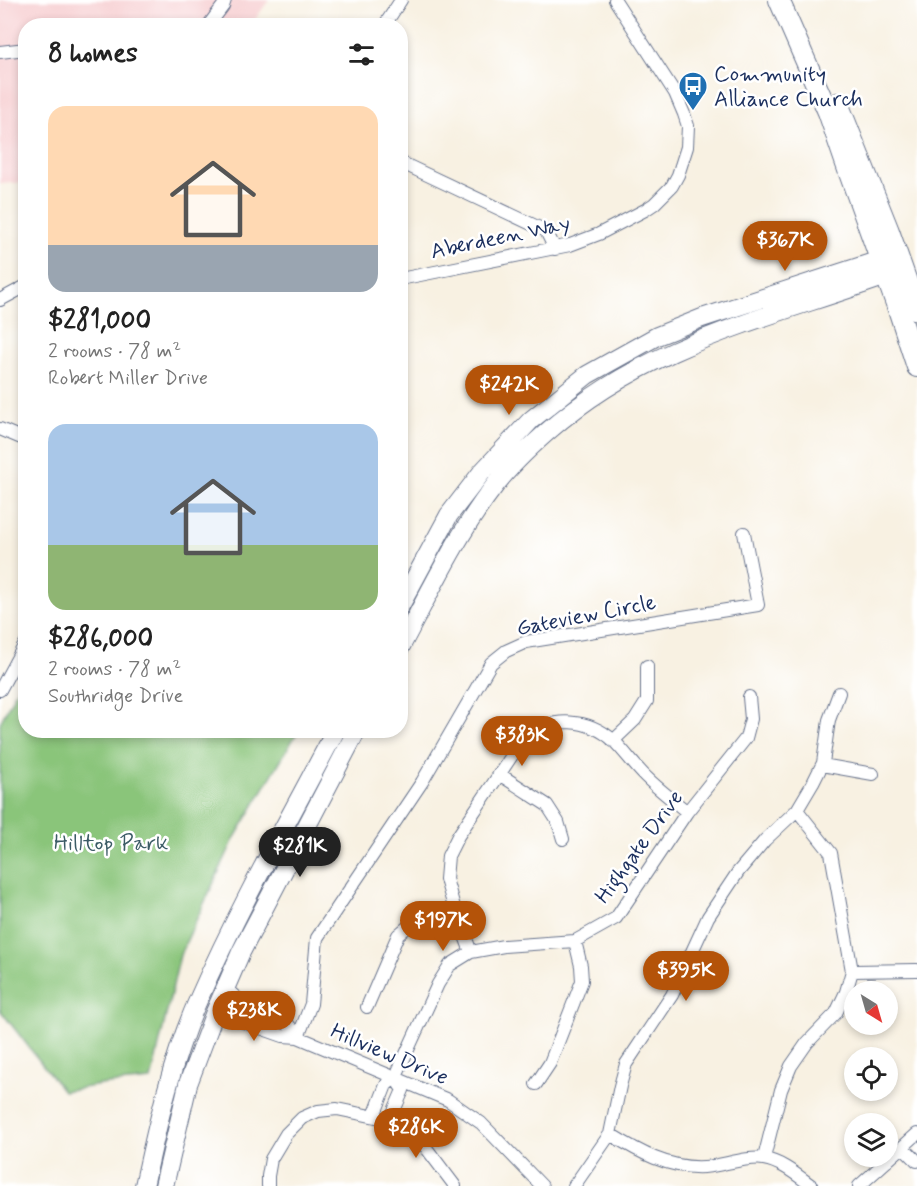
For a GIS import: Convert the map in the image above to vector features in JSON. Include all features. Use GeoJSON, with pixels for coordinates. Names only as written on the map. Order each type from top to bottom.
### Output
{"type":"FeatureCollection","features":[{"type":"Feature","properties":{"kind":"main road"},"geometry":{"type":"LineString","coordinates":[[779,0],[828,112],[917,367]]}},
{"type":"Feature","properties":{"kind":"main road"},"geometry":{"type":"LineString","coordinates":[[791,0],[840,107],[917,310]]}},
{"type":"Feature","properties":{"kind":"main road"},"geometry":{"type":"LineString","coordinates":[[408,625],[457,539],[496,483],[526,450],[568,414],[630,372],[667,353],[900,261]]}},
{"type":"Feature","properties":{"kind":"main road"},"geometry":{"type":"LineString","coordinates":[[408,591],[449,515],[482,472],[531,420],[587,375],[657,336],[693,322],[883,268]]}},
{"type":"Feature","properties":{"kind":"main road"},"geometry":{"type":"LineString","coordinates":[[144,1186],[168,1084],[198,999],[238,917],[332,738]]}},
{"type":"Feature","properties":{"kind":"main road"},"geometry":{"type":"LineString","coordinates":[[164,1186],[188,1084],[214,1012],[241,952],[353,738]]}},
{"type":"Feature","properties":{"kind":"street"},"geometry":{"type":"LineString","coordinates":[[214,18],[225,0]]}},
{"type":"Feature","properties":{"kind":"street"},"geometry":{"type":"LineString","coordinates":[[389,18],[401,0]]}},
{"type":"Feature","properties":{"kind":"street","name":"Aberdeen Way"},"geometry":{"type":"LineString","coordinates":[[408,277],[555,249],[599,234],[654,204],[672,186],[687,147],[688,126],[680,104],[615,0]]}},
{"type":"Feature","properties":{"kind":"street"},"geometry":{"type":"LineString","coordinates":[[0,52],[18,50]]}},
{"type":"Feature","properties":{"kind":"street"},"geometry":{"type":"LineString","coordinates":[[408,166],[546,231],[555,249]]}},
{"type":"Feature","properties":{"kind":"street"},"geometry":{"type":"LineString","coordinates":[[0,300],[18,290]]}},
{"type":"Feature","properties":{"kind":"street"},"geometry":{"type":"LineString","coordinates":[[0,429],[18,437]]}},
{"type":"Feature","properties":{"kind":"street","name":"Gateview Circle"},"geometry":{"type":"LineString","coordinates":[[298,1037],[311,1004],[317,938],[422,782],[491,663],[506,651],[526,642],[758,605],[744,533]]}},
{"type":"Feature","properties":{"kind":"street"},"geometry":{"type":"LineString","coordinates":[[0,690],[18,657]]}},
{"type":"Feature","properties":{"kind":"street"},"geometry":{"type":"LineString","coordinates":[[613,741],[635,720],[648,701],[647,666]]}},
{"type":"Feature","properties":{"kind":"street"},"geometry":{"type":"LineString","coordinates":[[573,1186],[610,1134],[626,1064],[672,995],[708,918],[745,864],[765,840],[797,810],[822,765],[829,720],[839,693]]}},
{"type":"Feature","properties":{"kind":"street","name":"Highgate Drive"},"geometry":{"type":"LineString","coordinates":[[374,1116],[386,1085],[395,1078],[438,984],[450,965],[471,952],[504,946],[575,941],[616,918],[687,812],[746,738],[752,719],[749,697]]}},
{"type":"Feature","properties":{"kind":"street"},"geometry":{"type":"LineString","coordinates":[[471,952],[446,879],[448,856],[458,836],[499,774],[525,736],[534,729],[566,721],[587,724],[613,741],[645,776],[687,812]]}},
{"type":"Feature","properties":{"kind":"street"},"geometry":{"type":"LineString","coordinates":[[822,765],[873,774]]}},
{"type":"Feature","properties":{"kind":"street"},"geometry":{"type":"LineString","coordinates":[[499,774],[547,805],[558,822],[563,839]]}},
{"type":"Feature","properties":{"kind":"street"},"geometry":{"type":"LineString","coordinates":[[764,1158],[781,1090],[791,1066],[807,1043],[836,1013],[846,992],[852,971],[831,853],[797,810]]}},
{"type":"Feature","properties":{"kind":"street"},"geometry":{"type":"LineString","coordinates":[[367,1007],[398,935],[412,923],[454,907]]}},
{"type":"Feature","properties":{"kind":"street"},"geometry":{"type":"LineString","coordinates":[[536,1084],[550,1063],[582,981],[575,941]]}},
{"type":"Feature","properties":{"kind":"street"},"geometry":{"type":"LineString","coordinates":[[852,971],[917,970]]}},
{"type":"Feature","properties":{"kind":"street"},"geometry":{"type":"LineString","coordinates":[[225,988],[244,1005],[287,1023],[298,1037]]}},
{"type":"Feature","properties":{"kind":"street"},"geometry":{"type":"LineString","coordinates":[[214,1012],[283,1036],[298,1037]]}},
{"type":"Feature","properties":{"kind":"street","name":"Hillview Drive"},"geometry":{"type":"LineString","coordinates":[[298,1037],[448,1100],[481,1123],[542,1186]]}},
{"type":"Feature","properties":{"kind":"street"},"geometry":{"type":"LineString","coordinates":[[390,1120],[403,1090],[395,1078]]}},
{"type":"Feature","properties":{"kind":"street"},"geometry":{"type":"LineString","coordinates":[[268,1186],[272,1159],[286,1134],[302,1118],[318,1111],[337,1108],[390,1120],[424,1145],[455,1186]]}},
{"type":"Feature","properties":{"kind":"street"},"geometry":{"type":"LineString","coordinates":[[610,1134],[645,1155],[679,1165],[705,1167],[764,1158],[789,1169],[812,1186]]}},
{"type":"Feature","properties":{"kind":"street"},"geometry":{"type":"LineString","coordinates":[[859,1186],[917,1134]]}},
{"type":"Feature","properties":{"kind":"street"},"geometry":{"type":"LineString","coordinates":[[903,1147],[917,1161]]}},
{"type":"Feature","properties":{"kind":"shaded area"},"geometry":{"type":"Polygon","coordinates":[[[0,0],[269,0],[256,18],[18,18],[18,183],[0,184],[0,0]]]}},
{"type":"Feature","properties":{"kind":"green space","name":"Hilltop Park"},"geometry":{"type":"Polygon","coordinates":[[[18,687],[18,738],[294,738],[234,839],[180,955],[151,1080],[63,1091],[0,1010],[0,723],[18,687]]]}},
{"type":"Feature","properties":{"kind":"place","name":"Community Alliance Church"},"geometry":{"type":"Point","coordinates":[693,112]}}]}
